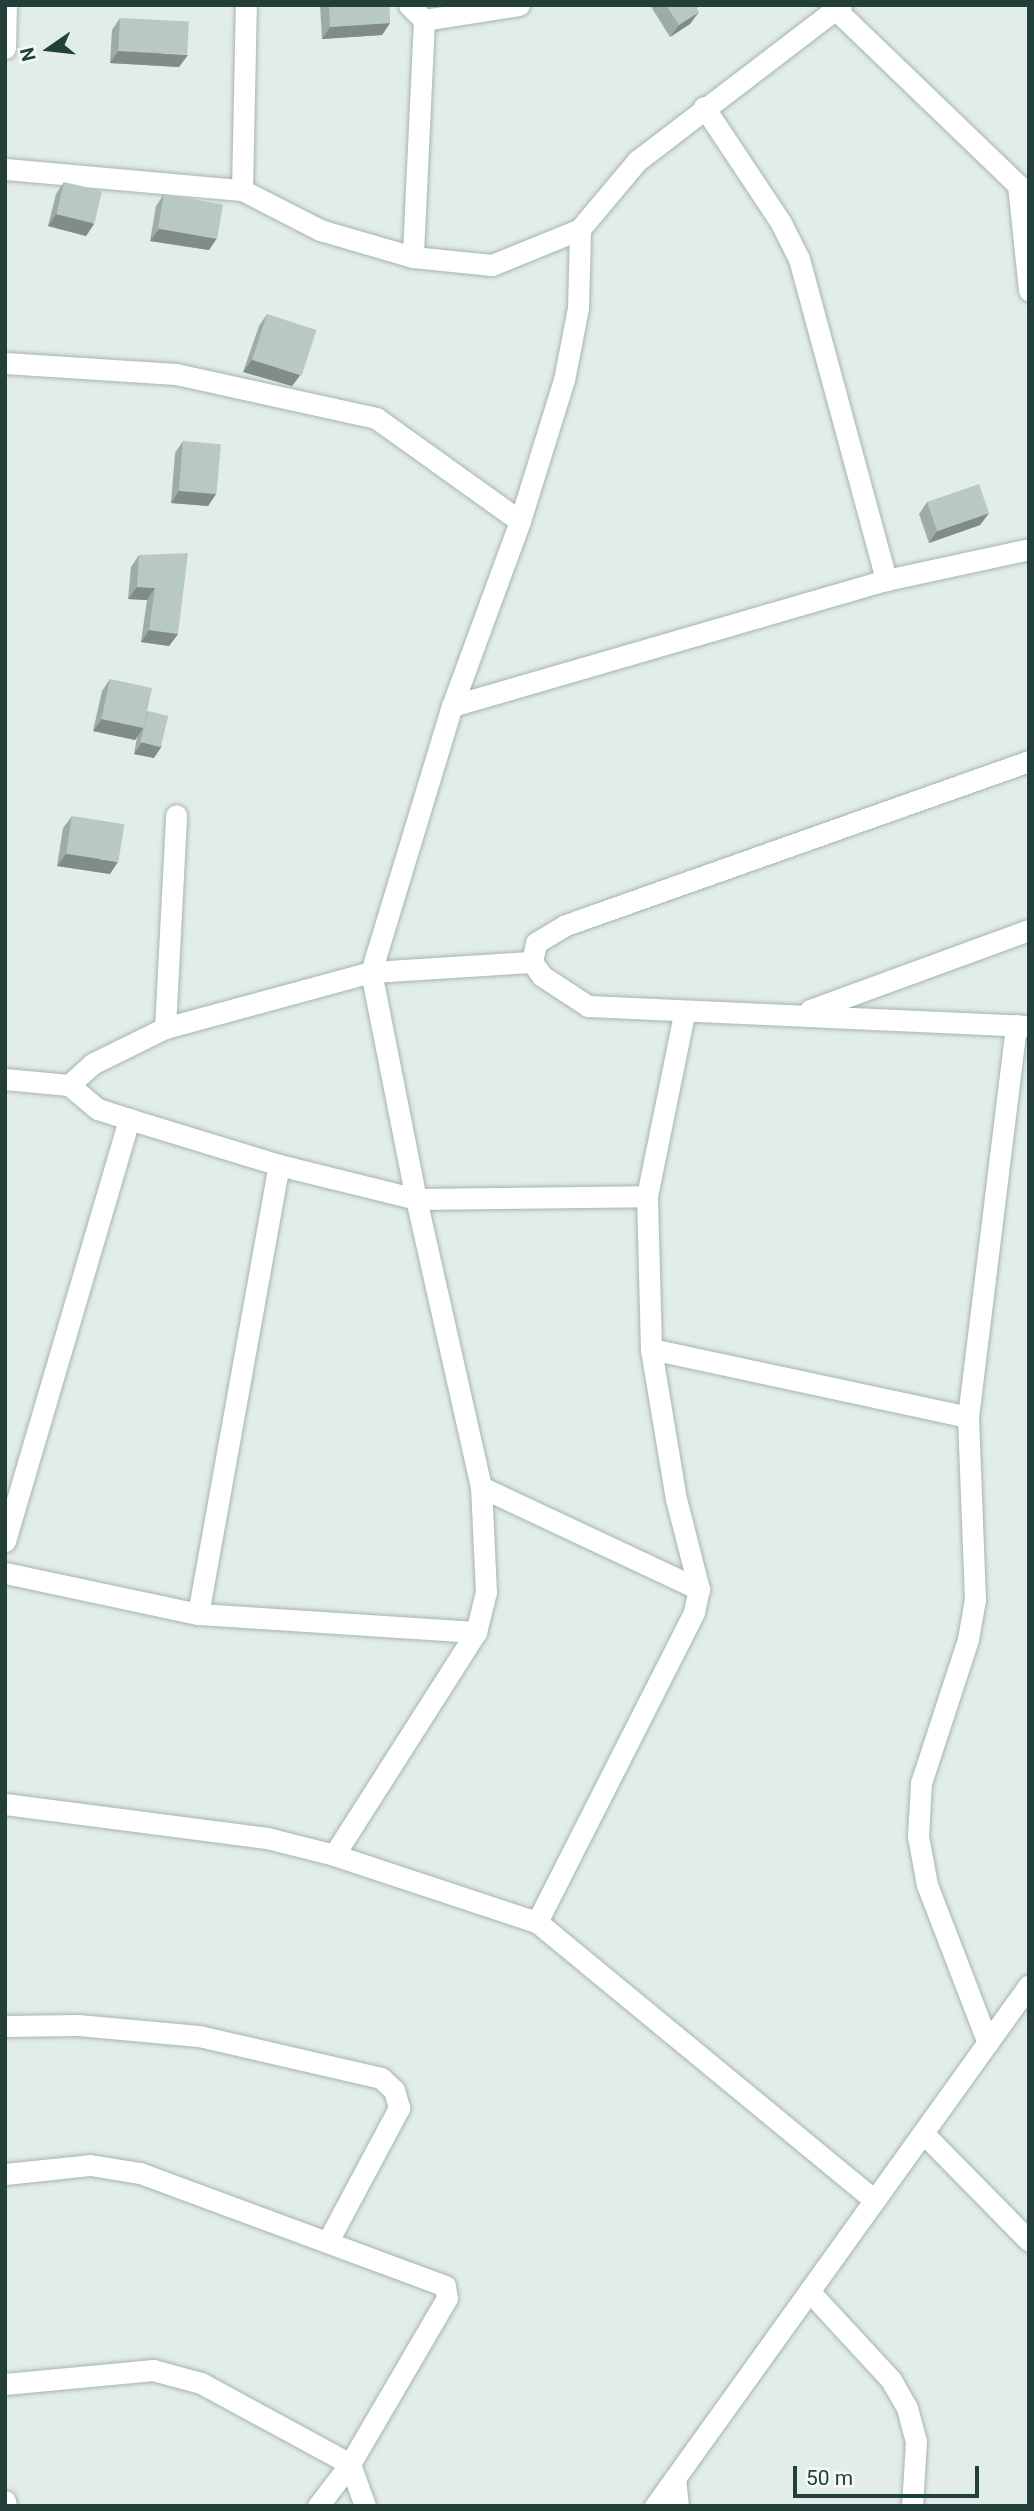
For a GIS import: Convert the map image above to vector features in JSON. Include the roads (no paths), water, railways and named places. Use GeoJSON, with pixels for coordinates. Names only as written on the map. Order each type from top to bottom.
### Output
{"type":"FeatureCollection","features":[{"type":"Feature","properties":{"kind":"street"},"geometry":{"type":"LineString","coordinates":[[5,48],[6,5]]}},
{"type":"Feature","properties":{"kind":"street"},"geometry":{"type":"LineString","coordinates":[[242,190],[246,5]]}},
{"type":"Feature","properties":{"kind":"street"},"geometry":{"type":"LineString","coordinates":[[413,257],[416,13],[519,5]]}},
{"type":"Feature","properties":{"kind":"street"},"geometry":{"type":"LineString","coordinates":[[5,169],[242,190],[320,230],[413,257],[492,265],[580,229],[636,161],[836,7],[1024,178],[1029,290]]}},
{"type":"Feature","properties":{"kind":"street"},"geometry":{"type":"LineString","coordinates":[[704,107],[782,222],[799,259],[886,580]]}},
{"type":"Feature","properties":{"kind":"street"},"geometry":{"type":"LineString","coordinates":[[334,1855],[477,1632],[486,1592],[481,1487],[416,1199],[371,972],[452,706],[520,521],[564,380],[578,309],[580,229]]}},
{"type":"Feature","properties":{"kind":"street"},"geometry":{"type":"LineString","coordinates":[[5,363],[176,374],[376,418],[520,521]]}},
{"type":"Feature","properties":{"kind":"street"},"geometry":{"type":"LineString","coordinates":[[452,706],[886,580],[1029,549]]}},
{"type":"Feature","properties":{"kind":"street"},"geometry":{"type":"LineString","coordinates":[[988,2043],[927,1885],[918,1836],[921,1783],[968,1639],[975,1600],[968,1417],[1022,1025],[802,1013],[684,1014],[588,1006],[542,976],[532,962],[536,943],[564,926],[1029,761]]}},
{"type":"Feature","properties":{"kind":"street"},"geometry":{"type":"LineString","coordinates":[[165,1028],[176,815]]}},
{"type":"Feature","properties":{"kind":"street"},"geometry":{"type":"LineString","coordinates":[[802,1013],[1029,930]]}},
{"type":"Feature","properties":{"kind":"street"},"geometry":{"type":"LineString","coordinates":[[69,1085],[92,1064],[165,1028],[371,972],[532,962]]}},
{"type":"Feature","properties":{"kind":"street"},"geometry":{"type":"LineString","coordinates":[[537,1922],[694,1612],[699,1589],[676,1499],[651,1349],[647,1196],[684,1014]]}},
{"type":"Feature","properties":{"kind":"street"},"geometry":{"type":"LineString","coordinates":[[5,1079],[69,1085],[98,1109],[279,1165],[416,1199],[647,1196]]}},
{"type":"Feature","properties":{"kind":"street"},"geometry":{"type":"LineString","coordinates":[[5,1541],[129,1119]]}},
{"type":"Feature","properties":{"kind":"street"},"geometry":{"type":"LineString","coordinates":[[198,1614],[279,1165]]}},
{"type":"Feature","properties":{"kind":"street"},"geometry":{"type":"LineString","coordinates":[[651,1349],[968,1417]]}},
{"type":"Feature","properties":{"kind":"street"},"geometry":{"type":"LineString","coordinates":[[481,1487],[699,1589]]}},
{"type":"Feature","properties":{"kind":"street"},"geometry":{"type":"LineString","coordinates":[[5,1573],[198,1614],[477,1632]]}},
{"type":"Feature","properties":{"kind":"street"},"geometry":{"type":"LineString","coordinates":[[5,1804],[267,1838],[334,1855],[537,1922],[874,2200]]}},
{"type":"Feature","properties":{"kind":"street"},"geometry":{"type":"LineString","coordinates":[[655,2506],[1029,1985]]}},
{"type":"Feature","properties":{"kind":"street"},"geometry":{"type":"LineString","coordinates":[[5,2026],[78,2025],[198,2036],[381,2078],[394,2090],[398,2108],[328,2241]]}},
{"type":"Feature","properties":{"kind":"street"},"geometry":{"type":"LineString","coordinates":[[923,2133],[1029,2241]]}},
{"type":"Feature","properties":{"kind":"street"},"geometry":{"type":"LineString","coordinates":[[5,2174],[90,2165],[140,2173],[435,2280],[445,2286],[447,2298],[350,2464],[318,2506]]}},
{"type":"Feature","properties":{"kind":"street"},"geometry":{"type":"LineString","coordinates":[[809,2291],[891,2379],[907,2408],[916,2441],[912,2506]]}},
{"type":"Feature","properties":{"kind":"street"},"geometry":{"type":"LineString","coordinates":[[5,2384],[153,2370],[201,2382],[350,2464],[365,2506]]}},
{"type":"Feature","properties":{"kind":"street"},"geometry":{"type":"LineString","coordinates":[[675,2478],[678,2506]]}}]}
